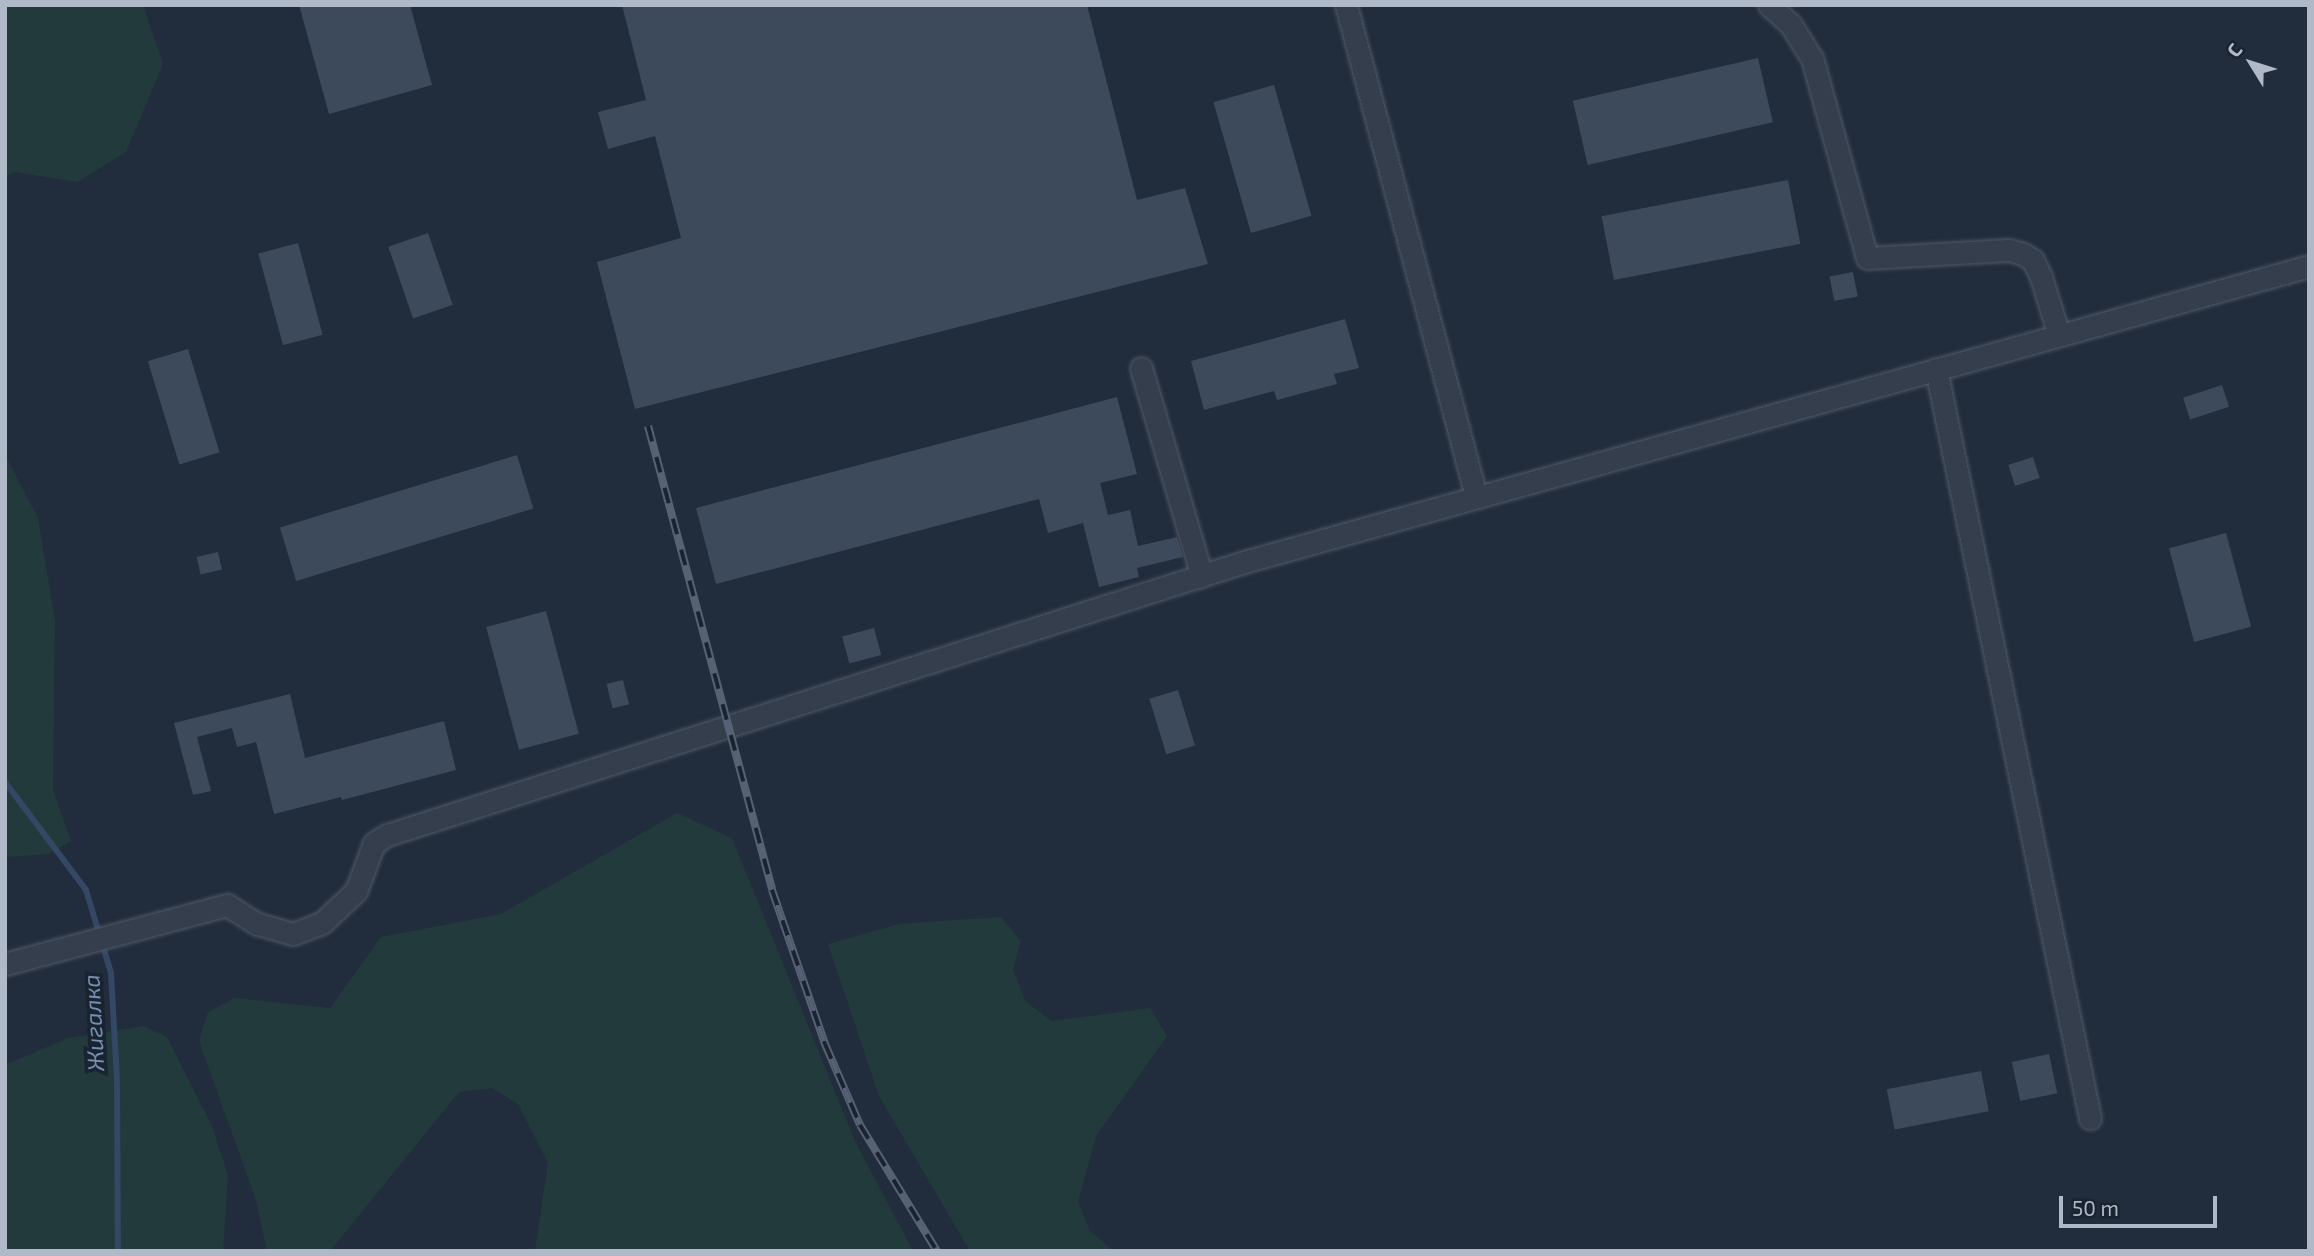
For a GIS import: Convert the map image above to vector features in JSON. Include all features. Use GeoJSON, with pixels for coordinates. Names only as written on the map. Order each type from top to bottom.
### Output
{"type":"FeatureCollection","features":[{"type":"Feature","properties":{"kind":"street"},"geometry":{"type":"LineString","coordinates":[[1346,5],[1476,496]]}},
{"type":"Feature","properties":{"kind":"street"},"geometry":{"type":"LineString","coordinates":[[1769,5],[1791,25],[1812,58],[1867,258],[2009,250],[2023,254],[2033,260],[2041,277],[2059,335]]}},
{"type":"Feature","properties":{"kind":"street"},"geometry":{"type":"LineString","coordinates":[[5,964],[227,905],[258,924],[293,934],[321,923],[356,891],[374,843],[387,835],[1202,576],[1476,496],[2309,266]]}},
{"type":"Feature","properties":{"kind":"street"},"geometry":{"type":"LineString","coordinates":[[1141,368],[1202,576]]}},
{"type":"Feature","properties":{"kind":"street"},"geometry":{"type":"LineString","coordinates":[[1936,369],[2090,1118]]}},
{"type":"Feature","properties":{"kind":"green space"},"geometry":{"type":"Polygon","coordinates":[[[5,5],[143,5],[163,64],[126,152],[77,182],[15,172],[5,177],[5,5]]]}},
{"type":"Feature","properties":{"kind":"green space"},"geometry":{"type":"Polygon","coordinates":[[[5,455],[38,518],[55,621],[53,790],[71,841],[48,854],[5,857],[5,455]]]}},
{"type":"Feature","properties":{"kind":"green space"},"geometry":{"type":"Polygon","coordinates":[[[677,813],[732,838],[855,1141],[913,1251],[535,1251],[548,1163],[518,1104],[492,1088],[459,1092],[330,1251],[267,1251],[256,1200],[199,1041],[208,1012],[235,998],[330,1008],[381,937],[501,914],[677,813]]]}},
{"type":"Feature","properties":{"kind":"green space"},"geometry":{"type":"Polygon","coordinates":[[[1001,917],[1021,941],[1013,970],[1026,1002],[1052,1021],[1150,1008],[1167,1036],[1096,1136],[1078,1202],[1090,1231],[1113,1251],[970,1251],[879,1096],[828,944],[899,924],[1001,917]]]}},
{"type":"Feature","properties":{"kind":"green space"},"geometry":{"type":"Polygon","coordinates":[[[144,1026],[167,1037],[212,1126],[228,1175],[223,1251],[5,1251],[5,1065],[68,1038],[144,1026]]]}},
{"type":"Feature","properties":{"kind":"building"},"geometry":{"type":"Polygon","coordinates":[[[299,5],[410,5],[432,85],[329,114],[299,5]]]}},
{"type":"Feature","properties":{"kind":"building"},"geometry":{"type":"Polygon","coordinates":[[[622,5],[1087,5],[1137,200],[1185,188],[1208,264],[635,409],[597,262],[681,238],[655,136],[608,149],[598,112],[646,100],[622,5]]]}},
{"type":"Feature","properties":{"kind":"building"},"geometry":{"type":"Polygon","coordinates":[[[1758,58],[1773,122],[1588,165],[1573,101],[1758,58]]]}},
{"type":"Feature","properties":{"kind":"building"},"geometry":{"type":"Polygon","coordinates":[[[1274,85],[1311,216],[1251,233],[1213,102],[1274,85]]]}},
{"type":"Feature","properties":{"kind":"building"},"geometry":{"type":"Polygon","coordinates":[[[1788,180],[1800,244],[1614,280],[1601,216],[1788,180]]]}},
{"type":"Feature","properties":{"kind":"building"},"geometry":{"type":"Polygon","coordinates":[[[428,233],[453,305],[413,319],[388,247],[428,233]]]}},
{"type":"Feature","properties":{"kind":"building"},"geometry":{"type":"Polygon","coordinates":[[[298,243],[323,335],[283,345],[258,254],[298,243]]]}},
{"type":"Feature","properties":{"kind":"building"},"geometry":{"type":"Polygon","coordinates":[[[1853,272],[1858,297],[1834,301],[1829,277],[1853,272]]]}},
{"type":"Feature","properties":{"kind":"building"},"geometry":{"type":"Polygon","coordinates":[[[1345,319],[1359,368],[1334,374],[1337,384],[1277,400],[1274,391],[1204,410],[1191,361],[1345,319]]]}},
{"type":"Feature","properties":{"kind":"building"},"geometry":{"type":"Polygon","coordinates":[[[188,349],[220,452],[179,465],[148,361],[188,349]]]}},
{"type":"Feature","properties":{"kind":"building"},"geometry":{"type":"Polygon","coordinates":[[[2222,385],[2229,407],[2190,420],[2183,398],[2222,385]]]}},
{"type":"Feature","properties":{"kind":"building"},"geometry":{"type":"Polygon","coordinates":[[[1117,397],[1137,474],[1100,483],[1108,515],[1130,510],[1138,546],[1177,537],[1183,557],[1137,568],[1139,577],[1099,587],[1083,523],[1048,533],[1039,499],[716,584],[696,508],[1117,397]]]}},
{"type":"Feature","properties":{"kind":"building"},"geometry":{"type":"Polygon","coordinates":[[[517,455],[533,509],[296,581],[280,528],[517,455]]]}},
{"type":"Feature","properties":{"kind":"building"},"geometry":{"type":"Polygon","coordinates":[[[2033,457],[2040,478],[2015,486],[2008,465],[2033,457]]]}},
{"type":"Feature","properties":{"kind":"building"},"geometry":{"type":"Polygon","coordinates":[[[2226,533],[2251,627],[2194,642],[2169,548],[2226,533]]]}},
{"type":"Feature","properties":{"kind":"building"},"geometry":{"type":"Polygon","coordinates":[[[218,552],[222,570],[201,574],[197,557],[218,552]]]}},
{"type":"Feature","properties":{"kind":"building"},"geometry":{"type":"Polygon","coordinates":[[[546,611],[579,734],[519,750],[486,627],[546,611]]]}},
{"type":"Feature","properties":{"kind":"building"},"geometry":{"type":"Polygon","coordinates":[[[874,628],[881,655],[849,664],[842,637],[874,628]]]}},
{"type":"Feature","properties":{"kind":"building"},"geometry":{"type":"Polygon","coordinates":[[[623,680],[629,704],[613,708],[607,684],[623,680]]]}},
{"type":"Feature","properties":{"kind":"building"},"geometry":{"type":"Polygon","coordinates":[[[1178,690],[1195,745],[1166,754],[1149,699],[1178,690]]]}},
{"type":"Feature","properties":{"kind":"building"},"geometry":{"type":"Polygon","coordinates":[[[290,694],[305,758],[444,721],[456,770],[342,800],[341,797],[274,814],[256,742],[237,747],[232,728],[197,737],[211,791],[193,795],[174,723],[290,694]]]}},
{"type":"Feature","properties":{"kind":"building"},"geometry":{"type":"Polygon","coordinates":[[[2049,1054],[2057,1093],[2020,1101],[2012,1062],[2049,1054]]]}},
{"type":"Feature","properties":{"kind":"building"},"geometry":{"type":"Polygon","coordinates":[[[1981,1071],[1989,1111],[1895,1130],[1887,1089],[1981,1071]]]}},
{"type":"Feature","properties":{"kind":"waterway","name":"Жигалка"},"geometry":{"type":"LineString","coordinates":[[5,782],[86,890],[111,973],[117,1082],[118,1251]]}},
{"type":"Feature","properties":{"kind":"railway"},"geometry":{"type":"LineString","coordinates":[[648,426],[772,890],[825,1044],[860,1125],[937,1251]]}}]}
